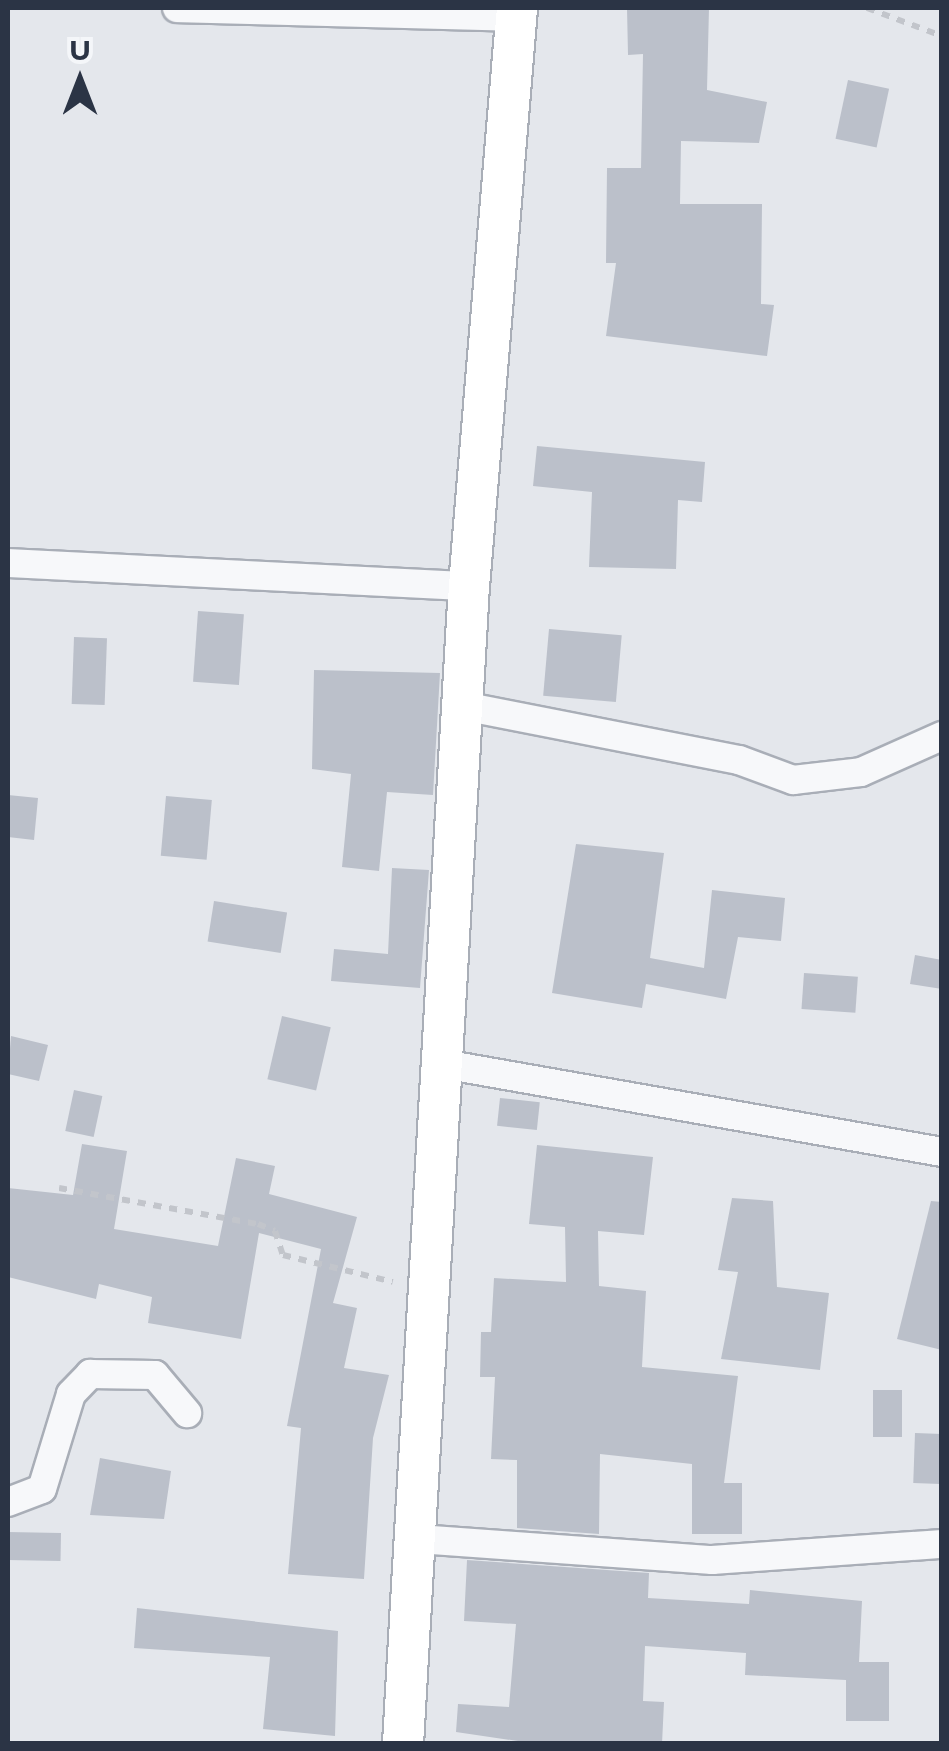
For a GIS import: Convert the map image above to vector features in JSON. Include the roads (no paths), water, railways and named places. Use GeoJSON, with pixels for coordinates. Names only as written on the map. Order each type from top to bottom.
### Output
{"type":"FeatureCollection","features":[{"type":"Feature","properties":{"kind":"main road"},"geometry":{"type":"LineString","coordinates":[[403,1744],[418,1539],[428,1290],[469,586],[517,12]]}},
{"type":"Feature","properties":{"kind":"street"},"geometry":{"type":"LineString","coordinates":[[177,8],[517,12]]}},
{"type":"Feature","properties":{"kind":"street"},"geometry":{"type":"LineString","coordinates":[[8,564],[469,586]]}},
{"type":"Feature","properties":{"kind":"street"},"geometry":{"type":"LineString","coordinates":[[463,706],[739,760],[792,780],[861,772],[942,736]]}},
{"type":"Feature","properties":{"kind":"street"},"geometry":{"type":"LineString","coordinates":[[444,1064],[942,1152]]}},
{"type":"Feature","properties":{"kind":"street"},"geometry":{"type":"LineString","coordinates":[[8,1502],[42,1489],[71,1394],[90,1374],[155,1376],[187,1413]]}},
{"type":"Feature","properties":{"kind":"street"},"geometry":{"type":"LineString","coordinates":[[418,1539],[712,1560],[942,1544]]}}]}
